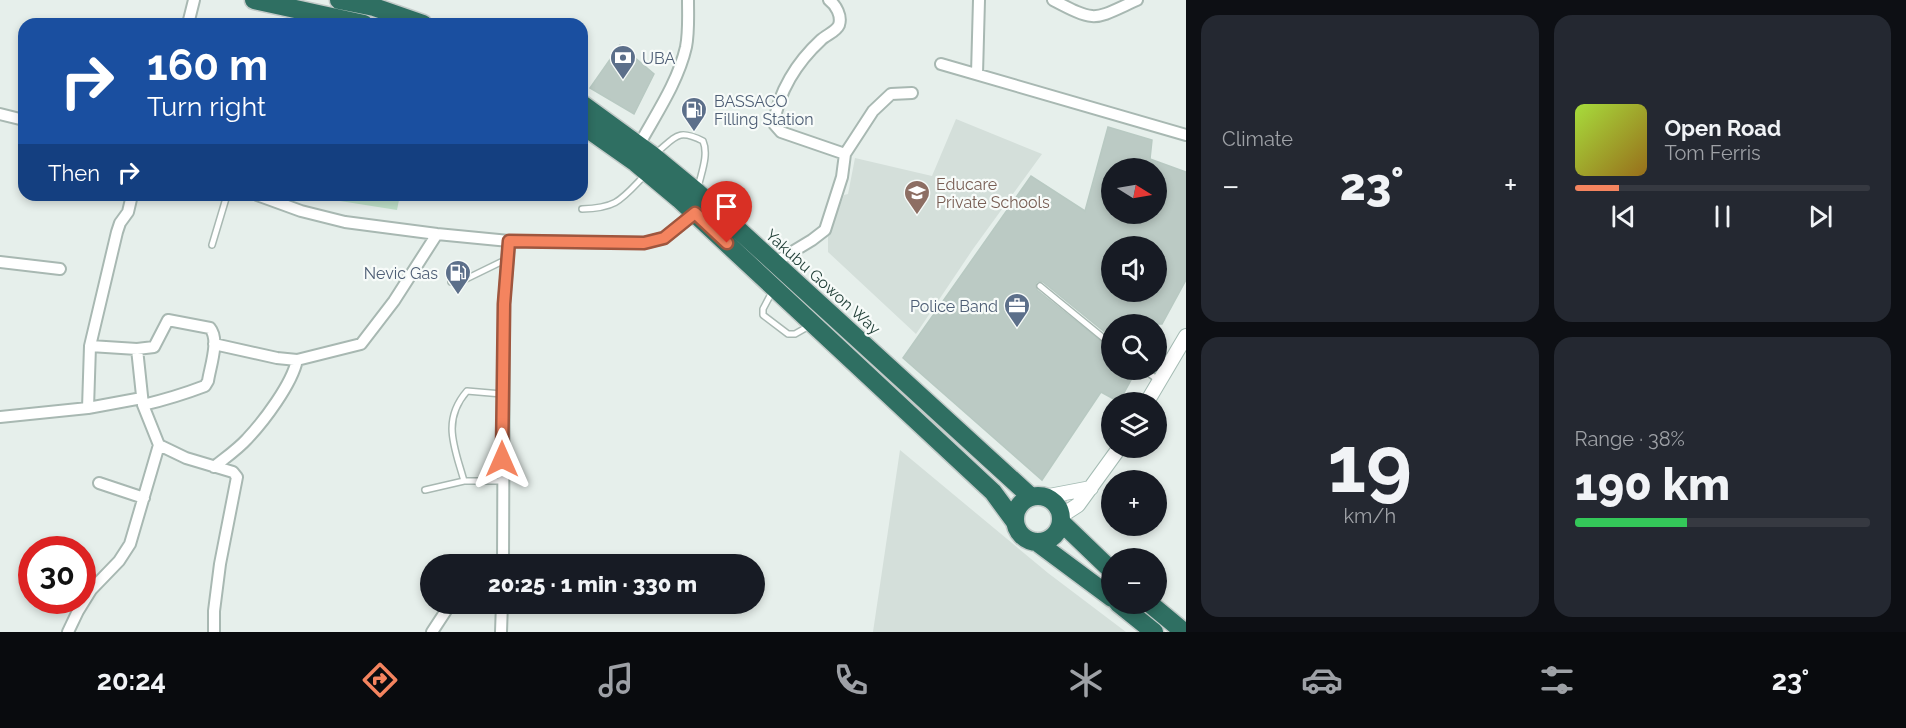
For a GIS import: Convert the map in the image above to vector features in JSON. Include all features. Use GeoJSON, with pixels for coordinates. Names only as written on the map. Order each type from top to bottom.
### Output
{"type":"FeatureCollection","features":[{"type":"Feature","properties":{"kind":"highway"},"geometry":{"type":"LineString","coordinates":[[254,0],[336,18]]}},
{"type":"Feature","properties":{"kind":"highway"},"geometry":{"type":"LineString","coordinates":[[339,0],[374,7],[406,18]]}},
{"type":"Feature","properties":{"kind":"highway","name":"Yakubu Gowon Way"},"geometry":{"type":"LineString","coordinates":[[588,109],[646,158],[697,192],[1038,497]]}},
{"type":"Feature","properties":{"kind":"highway","name":"Yakubu Gowon Way"},"geometry":{"type":"LineString","coordinates":[[588,131],[646,158],[695,213],[993,492],[1015,522]]}},
{"type":"Feature","properties":{"kind":"highway"},"geometry":{"type":"LineString","coordinates":[[1061,519],[1055,534],[1050,539],[1038,543],[1031,542],[1020,535],[1015,522],[1017,509],[1025,499],[1038,497],[1055,504],[1061,519],[1101,560]]}},
{"type":"Feature","properties":{"kind":"highway"},"geometry":{"type":"LineString","coordinates":[[1038,543],[1101,590]]}},
{"type":"Feature","properties":{"kind":"highway"},"geometry":{"type":"LineString","coordinates":[[1132,614],[1154,632]]}},
{"type":"Feature","properties":{"kind":"highway"},"geometry":{"type":"LineString","coordinates":[[1162,614],[1184,632]]}},
{"type":"Feature","properties":{"kind":"main road"},"geometry":{"type":"LineString","coordinates":[[1153,392],[1184,344]]}},
{"type":"Feature","properties":{"kind":"main road"},"geometry":{"type":"LineString","coordinates":[[1061,519],[1078,505],[1111,458]]}},
{"type":"Feature","properties":{"kind":"main road"},"geometry":{"type":"LineString","coordinates":[[1038,497],[1091,488]]}},
{"type":"Feature","properties":{"kind":"street"},"geometry":{"type":"LineString","coordinates":[[190,18],[194,0]]}},
{"type":"Feature","properties":{"kind":"street"},"geometry":{"type":"LineString","coordinates":[[646,158],[682,63],[688,30],[688,0]]}},
{"type":"Feature","properties":{"kind":"street"},"geometry":{"type":"LineString","coordinates":[[829,0],[839,14],[840,22],[837,28],[821,40],[794,70],[775,110],[774,124],[781,132],[845,154]]}},
{"type":"Feature","properties":{"kind":"street"},"geometry":{"type":"LineString","coordinates":[[977,74],[979,0]]}},
{"type":"Feature","properties":{"kind":"street"},"geometry":{"type":"LineString","coordinates":[[1053,0],[1082,15],[1091,17],[1101,16],[1137,0]]}},
{"type":"Feature","properties":{"kind":"street"},"geometry":{"type":"LineString","coordinates":[[941,64],[1186,135]]}},
{"type":"Feature","properties":{"kind":"street"},"geometry":{"type":"LineString","coordinates":[[774,263],[825,230],[842,177],[845,154],[873,111],[891,94],[912,93]]}},
{"type":"Feature","properties":{"kind":"street"},"geometry":{"type":"LineString","coordinates":[[0,114],[18,118]]}},
{"type":"Feature","properties":{"kind":"street"},"geometry":{"type":"LineString","coordinates":[[88,408],[90,345],[117,232],[128,212],[131,201]]}},
{"type":"Feature","properties":{"kind":"street"},"geometry":{"type":"LineString","coordinates":[[274,201],[301,211],[345,222],[509,241],[644,243],[664,238],[695,213]]}},
{"type":"Feature","properties":{"kind":"street"},"geometry":{"type":"LineString","coordinates":[[214,344],[277,358],[297,360],[361,344],[394,301],[437,234]]}},
{"type":"Feature","properties":{"kind":"street"},"geometry":{"type":"LineString","coordinates":[[502,554],[504,304],[509,241]]}},
{"type":"Feature","properties":{"kind":"street"},"geometry":{"type":"LineString","coordinates":[[0,261],[60,269]]}},
{"type":"Feature","properties":{"kind":"street"},"geometry":{"type":"LineString","coordinates":[[0,417],[28,416],[142,402],[182,395],[205,386],[208,381],[214,333],[210,328],[168,320],[154,347],[137,349],[90,345]]}},
{"type":"Feature","properties":{"kind":"street"},"geometry":{"type":"LineString","coordinates":[[68,632],[91,590],[119,561],[130,544],[159,445],[142,402],[137,349]]}},
{"type":"Feature","properties":{"kind":"street"},"geometry":{"type":"LineString","coordinates":[[214,467],[247,440],[290,380],[297,360]]}},
{"type":"Feature","properties":{"kind":"street"},"geometry":{"type":"LineString","coordinates":[[159,445],[186,458],[233,472],[237,477],[220,564],[214,610],[214,632]]}},
{"type":"Feature","properties":{"kind":"street"},"geometry":{"type":"LineString","coordinates":[[99,483],[144,498]]}},
{"type":"Feature","properties":{"kind":"street"},"geometry":{"type":"LineString","coordinates":[[432,632],[444,614]]}},
{"type":"Feature","properties":{"kind":"street"},"geometry":{"type":"LineString","coordinates":[[501,632],[502,614]]}},
{"type":"Feature","properties":{"kind":"lane"},"geometry":{"type":"LineString","coordinates":[[582,209],[601,208],[622,199],[646,158],[679,135],[689,134],[703,141],[706,148],[697,192]]}},
{"type":"Feature","properties":{"kind":"lane"},"geometry":{"type":"LineString","coordinates":[[212,245],[225,201]]}},
{"type":"Feature","properties":{"kind":"lane"},"geometry":{"type":"LineString","coordinates":[[451,282],[464,280],[507,259]]}},
{"type":"Feature","properties":{"kind":"lane"},"geometry":{"type":"LineString","coordinates":[[1040,285],[1101,336]]}},
{"type":"Feature","properties":{"kind":"lane"},"geometry":{"type":"LineString","coordinates":[[775,288],[763,315],[792,335],[813,323]]}},
{"type":"Feature","properties":{"kind":"lane"},"geometry":{"type":"LineString","coordinates":[[464,481],[451,431],[453,418],[467,392],[472,390],[502,394]]}},
{"type":"Feature","properties":{"kind":"lane"},"geometry":{"type":"LineString","coordinates":[[425,490],[464,481],[502,481]]}},
{"type":"Feature","properties":{"kind":"shaded area","name":"Educare Private Schools"},"geometry":{"type":"Polygon","coordinates":[[[956,119],[1042,154],[973,249],[916,334],[828,252],[828,236],[844,195],[848,194],[855,158],[932,176],[956,119]]]}},
{"type":"Feature","properties":{"kind":"shaded area"},"geometry":{"type":"Polygon","coordinates":[[[900,450],[1048,573],[1126,632],[873,632],[900,450]]]}},
{"type":"Feature","properties":{"kind":"green space"},"geometry":{"type":"Polygon","coordinates":[[[340,201],[399,201],[397,210],[340,201]]]}},
{"type":"Feature","properties":{"kind":"building","name":"UBA"},"geometry":{"type":"Polygon","coordinates":[[[620,45],[654,74],[634,114],[590,88],[620,45]]]}},
{"type":"Feature","properties":{"kind":"building","name":"Police Band"},"geometry":{"type":"Polygon","coordinates":[[[1108,127],[1152,140],[1150,158],[1101,158],[1101,224],[1167,224],[1167,165],[1186,172],[1186,280],[1167,315],[1101,314],[1101,329],[1043,282],[1036,283],[1037,290],[1101,341],[1101,380],[1131,380],[1124,392],[1101,392],[1042,480],[903,358],[1031,176],[1085,211],[1108,127]]]}},
{"type":"Feature","properties":{"kind":"place","name":"UBA"},"geometry":{"type":"Point","coordinates":[623,81]}},
{"type":"Feature","properties":{"kind":"place","name":"BASSACO Filling Station"},"geometry":{"type":"Point","coordinates":[694,133]}},
{"type":"Feature","properties":{"kind":"place","name":"Educare Private Schools"},"geometry":{"type":"Point","coordinates":[917,216]}},
{"type":"Feature","properties":{"kind":"place","name":"Nevic Gas"},"geometry":{"type":"Point","coordinates":[458,296]}},
{"type":"Feature","properties":{"kind":"place","name":"Police Band"},"geometry":{"type":"Point","coordinates":[1017,329]}},
{"type":"Feature","properties":{"kind":"route"},"geometry":{"type":"LineString","coordinates":[[502,459],[504,304],[509,241],[644,243],[664,238],[695,213],[727,243]]}}]}
